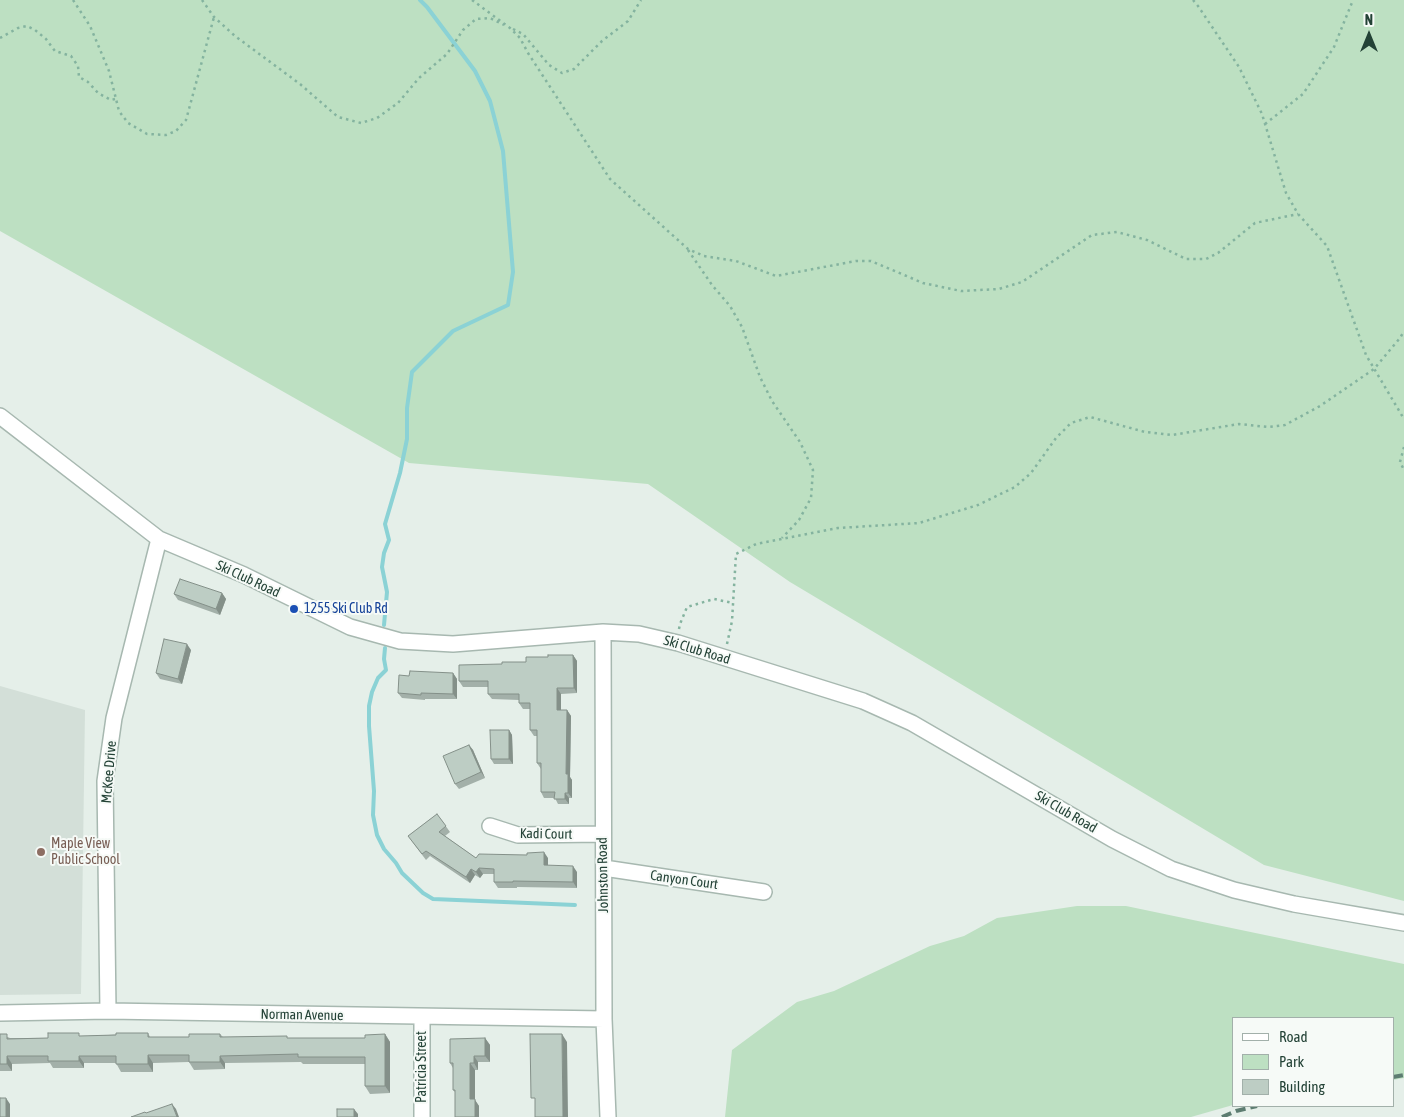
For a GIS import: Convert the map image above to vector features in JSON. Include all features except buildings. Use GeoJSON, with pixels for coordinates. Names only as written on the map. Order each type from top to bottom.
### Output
{"type":"FeatureCollection","features":[{"type":"Feature","properties":{"kind":"street","name":"Ski Club Road"},"geometry":{"type":"LineString","coordinates":[[0,416],[159,539],[244,576],[350,628],[400,641],[453,644],[603,632],[639,634],[678,643],[863,701],[912,723],[1112,839],[1171,869],[1234,890],[1294,904],[1404,923]]}},
{"type":"Feature","properties":{"kind":"street","name":"McKee Drive"},"geometry":{"type":"LineString","coordinates":[[108,1011],[105,781],[114,718],[159,539]]}},
{"type":"Feature","properties":{"kind":"street","name":"Johnston Road"},"geometry":{"type":"LineString","coordinates":[[603,632],[604,1019],[608,1117]]}},
{"type":"Feature","properties":{"kind":"street","name":"Kadi Court"},"geometry":{"type":"LineString","coordinates":[[490,826],[518,835],[603,834]]}},
{"type":"Feature","properties":{"kind":"street","name":"Canyon Court"},"geometry":{"type":"LineString","coordinates":[[604,868],[764,892]]}},
{"type":"Feature","properties":{"kind":"street","name":"Norman Avenue"},"geometry":{"type":"LineString","coordinates":[[0,1013],[108,1011],[604,1019]]}},
{"type":"Feature","properties":{"kind":"street","name":"Patricia Street"},"geometry":{"type":"LineString","coordinates":[[422,1017],[422,1117]]}},
{"type":"Feature","properties":{"kind":"path"},"geometry":{"type":"LineString","coordinates":[[73,0],[90,26],[109,71],[119,111],[128,123],[147,134],[166,135],[176,131],[186,120],[214,17]]}},
{"type":"Feature","properties":{"kind":"path"},"geometry":{"type":"LineString","coordinates":[[202,0],[214,17],[235,36],[300,84],[338,117],[361,123],[378,118],[398,103],[419,78],[447,54],[463,30],[476,19],[490,18],[523,34],[549,65],[562,72],[574,69],[602,42],[628,21],[642,0]]}},
{"type":"Feature","properties":{"kind":"path"},"geometry":{"type":"LineString","coordinates":[[472,0],[510,28],[520,38],[610,180],[688,249],[712,285],[730,306],[742,327],[760,377],[772,401],[800,442],[812,470],[811,498],[799,520],[781,539]]}},
{"type":"Feature","properties":{"kind":"path"},"geometry":{"type":"LineString","coordinates":[[1193,0],[1239,67],[1262,114],[1286,193],[1298,214],[1327,246],[1366,355],[1404,420]]}},
{"type":"Feature","properties":{"kind":"path"},"geometry":{"type":"LineString","coordinates":[[1265,124],[1303,94],[1334,46],[1353,0]]}},
{"type":"Feature","properties":{"kind":"path"},"geometry":{"type":"LineString","coordinates":[[0,38],[18,28],[27,26],[35,30],[46,39],[55,51],[71,56],[78,66],[79,77],[88,82],[98,93],[111,100],[115,99]]}},
{"type":"Feature","properties":{"kind":"path"},"geometry":{"type":"LineString","coordinates":[[688,249],[704,256],[736,261],[776,276],[856,261],[871,261],[923,283],[961,291],[999,289],[1022,282],[1092,234],[1117,232],[1147,240],[1186,259],[1206,259],[1218,253],[1255,223],[1298,214]]}},
{"type":"Feature","properties":{"kind":"path"},"geometry":{"type":"LineString","coordinates":[[724,658],[732,621],[736,554],[756,544],[838,528],[919,523],[978,505],[1015,487],[1031,473],[1056,438],[1071,423],[1090,417],[1145,432],[1172,435],[1239,424],[1268,427],[1285,425],[1320,406],[1374,369],[1404,331]]}},
{"type":"Feature","properties":{"kind":"path"},"geometry":{"type":"LineString","coordinates":[[1404,447],[1400,462],[1404,470]]}},
{"type":"Feature","properties":{"kind":"path"},"geometry":{"type":"LineString","coordinates":[[678,643],[680,624],[687,606],[714,599],[733,604]]}},
{"type":"Feature","properties":{"kind":"shaded area","name":"Maple View Public School"},"geometry":{"type":"Polygon","coordinates":[[[0,686],[85,710],[81,994],[0,995],[0,686]]]}},
{"type":"Feature","properties":{"kind":"green space"},"geometry":{"type":"Polygon","coordinates":[[[0,0],[1404,0],[1404,901],[1264,865],[790,582],[648,484],[409,463],[0,231],[0,0]]]}},
{"type":"Feature","properties":{"kind":"green space"},"geometry":{"type":"Polygon","coordinates":[[[1077,906],[1126,906],[1404,964],[1404,1078],[1394,1080],[1394,1017],[1232,1017],[1232,1105],[1191,1117],[725,1117],[732,1050],[797,1002],[834,991],[930,946],[964,936],[997,918],[1077,906]]]}},
{"type":"Feature","properties":{"kind":"waterway"},"geometry":{"type":"LineString","coordinates":[[384,625],[387,592],[382,567],[384,553],[389,540],[385,524],[400,473],[407,439],[407,408],[412,372],[453,331],[508,305],[513,272],[503,151],[490,101],[475,71],[420,0]]}},
{"type":"Feature","properties":{"kind":"waterway"},"geometry":{"type":"LineString","coordinates":[[385,648],[386,670],[378,678],[369,706],[374,791],[373,815],[377,835],[384,849],[402,873],[423,893],[433,899],[575,905]]}},
{"type":"Feature","properties":{"kind":"railway"},"geometry":{"type":"LineString","coordinates":[[1394,1077],[1404,1075]]}},
{"type":"Feature","properties":{"kind":"railway"},"geometry":{"type":"LineString","coordinates":[[1222,1117],[1253,1107]]}},
{"type":"Feature","properties":{"kind":"place","name":"1255 Ski Club Rd"},"geometry":{"type":"Point","coordinates":[294,609]}},
{"type":"Feature","properties":{"kind":"place","name":"Maple View Public School"},"geometry":{"type":"Point","coordinates":[41,852]}}]}
